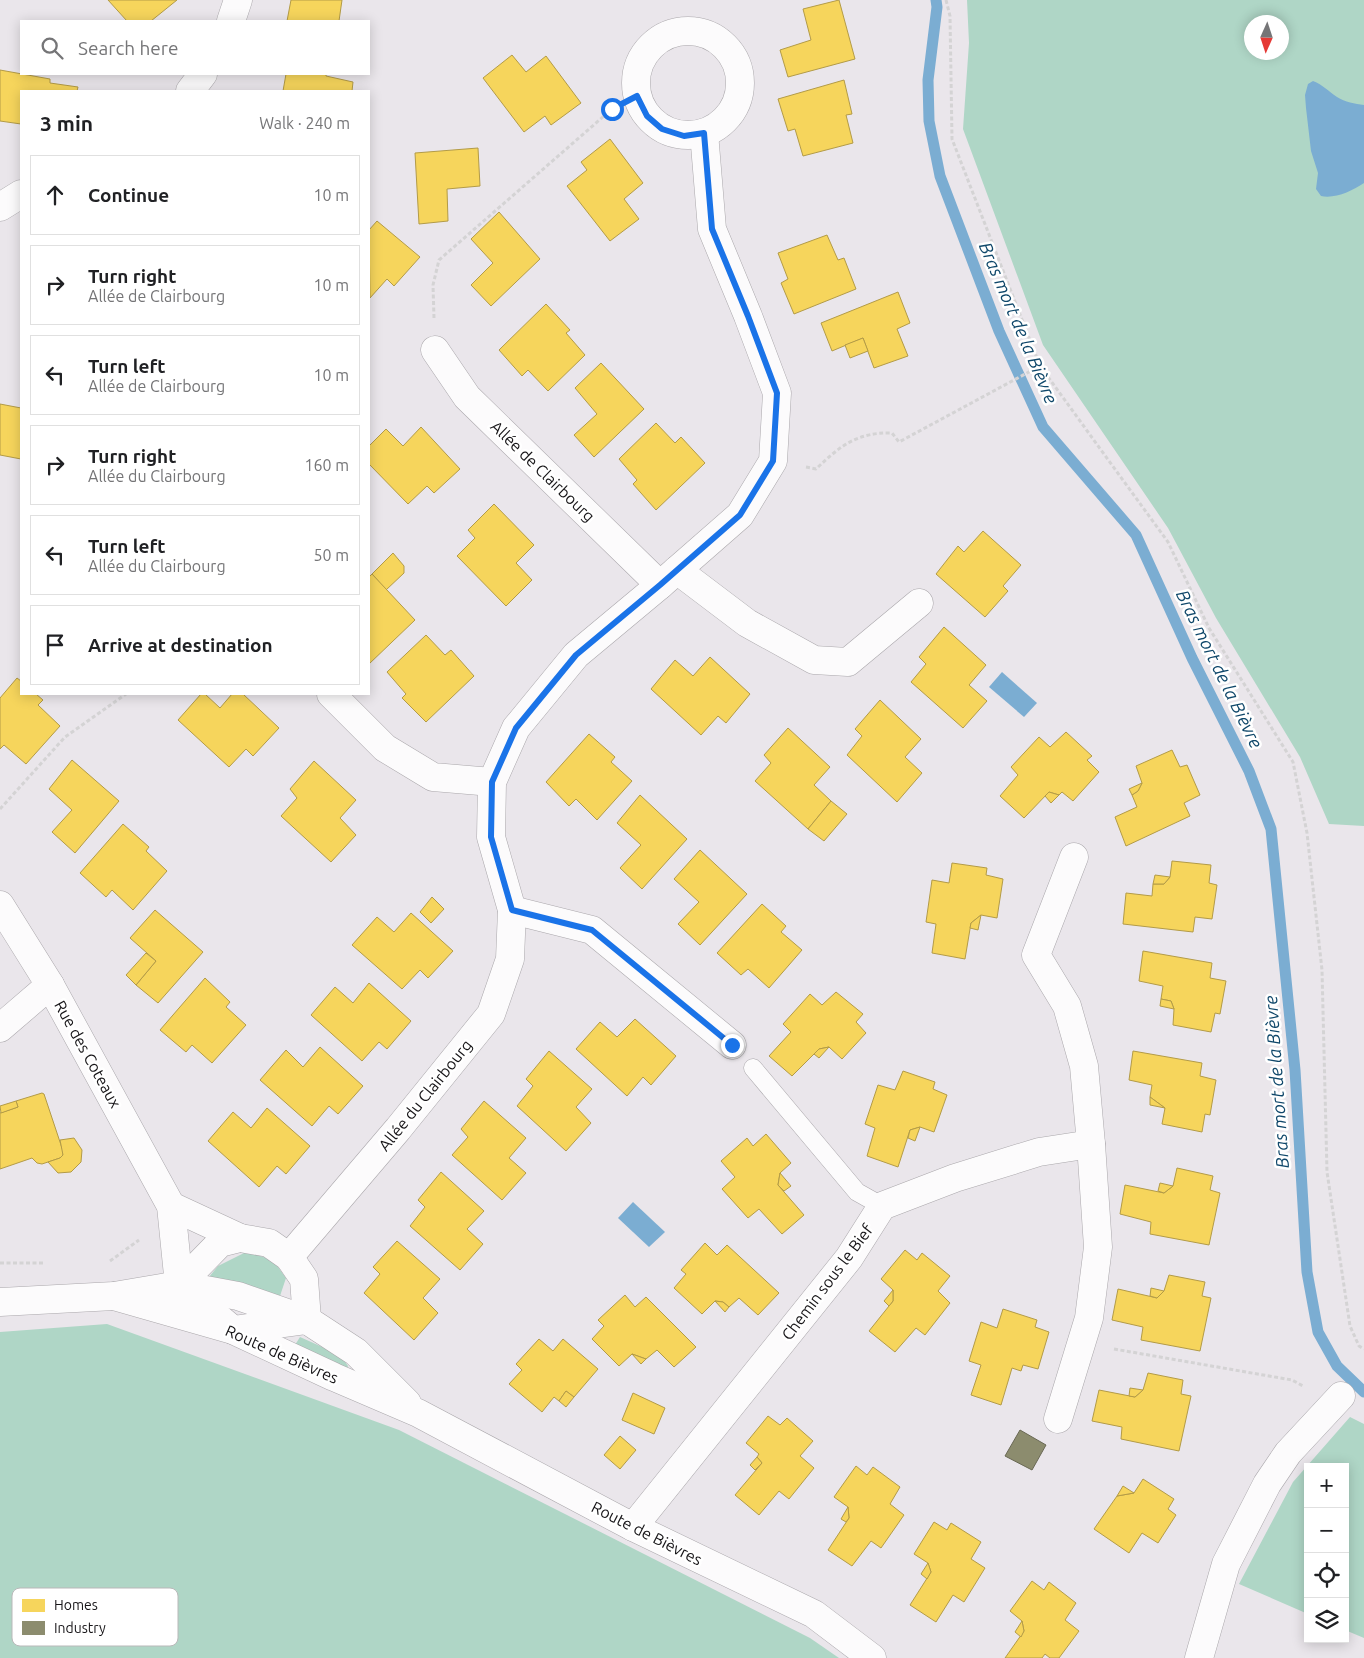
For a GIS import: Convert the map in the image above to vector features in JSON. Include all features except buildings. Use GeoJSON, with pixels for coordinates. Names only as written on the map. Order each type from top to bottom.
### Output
{"type":"FeatureCollection","features":[{"type":"Feature","properties":{"kind":"street"},"geometry":{"type":"LineString","coordinates":[[230,20],[238,0]]}},
{"type":"Feature","properties":{"kind":"street"},"geometry":{"type":"LineString","coordinates":[[684,30],[705,33],[724,45],[737,65],[739,94],[726,119],[704,133],[684,136],[662,129],[647,116],[637,96],[637,72],[644,54],[661,38],[684,30]]}},
{"type":"Feature","properties":{"kind":"street"},"geometry":{"type":"LineString","coordinates":[[191,90],[202,75]]}},
{"type":"Feature","properties":{"kind":"street","name":"Allée du Clairbourg"},"geometry":{"type":"LineString","coordinates":[[289,1257],[398,1129],[491,1014],[510,959],[512,910],[491,837],[492,782],[516,728],[576,655],[740,515],[773,461],[777,393],[712,229],[704,133]]}},
{"type":"Feature","properties":{"kind":"street"},"geometry":{"type":"LineString","coordinates":[[0,207],[20,195]]}},
{"type":"Feature","properties":{"kind":"street","name":"Allée de Clairbourg"},"geometry":{"type":"LineString","coordinates":[[435,350],[467,397],[668,577],[814,660],[848,662],[919,603]]}},
{"type":"Feature","properties":{"kind":"street"},"geometry":{"type":"LineString","coordinates":[[332,695],[385,748],[433,777],[492,782]]}},
{"type":"Feature","properties":{"kind":"street"},"geometry":{"type":"LineString","coordinates":[[1058,1419],[1089,1318],[1098,1246],[1084,1066],[1067,1006],[1036,955],[1074,857]]}},
{"type":"Feature","properties":{"kind":"street","name":"Rue des Coteaux"},"geometry":{"type":"LineString","coordinates":[[0,905],[50,985],[171,1206],[179,1285]]}},
{"type":"Feature","properties":{"kind":"street"},"geometry":{"type":"LineString","coordinates":[[512,910],[592,930],[732,1045]]}},
{"type":"Feature","properties":{"kind":"street"},"geometry":{"type":"LineString","coordinates":[[0,1028],[50,985]]}},
{"type":"Feature","properties":{"kind":"street","name":"Chemin sous le Bief"},"geometry":{"type":"LineString","coordinates":[[633,1526],[849,1258],[882,1206],[955,1178],[1029,1155],[1091,1144]]}},
{"type":"Feature","properties":{"kind":"street"},"geometry":{"type":"LineString","coordinates":[[171,1206],[240,1238],[269,1243],[289,1257],[304,1279],[307,1320],[233,1330],[179,1285],[220,1243],[240,1238]]}},
{"type":"Feature","properties":{"kind":"street","name":"Route de Bièvres"},"geometry":{"type":"LineString","coordinates":[[0,1302],[114,1296],[179,1285],[238,1296],[307,1320],[356,1352],[418,1413]]}},
{"type":"Feature","properties":{"kind":"street","name":"Route de Bièvres"},"geometry":{"type":"LineString","coordinates":[[114,1296],[233,1330],[334,1377],[418,1413],[633,1526],[814,1614],[872,1658]]}},
{"type":"Feature","properties":{"kind":"street"},"geometry":{"type":"LineString","coordinates":[[1199,1658],[1226,1564],[1259,1498],[1288,1453],[1341,1396]]}},
{"type":"Feature","properties":{"kind":"lane"},"geometry":{"type":"LineString","coordinates":[[753,1068],[857,1192],[882,1206]]}},
{"type":"Feature","properties":{"kind":"path"},"geometry":{"type":"LineString","coordinates":[[946,0],[950,16],[952,139],[1040,366],[1168,542],[1209,628],[1292,762],[1307,833],[1322,970],[1327,1172],[1350,1326],[1359,1346],[1364,1349]]}},
{"type":"Feature","properties":{"kind":"path"},"geometry":{"type":"LineString","coordinates":[[435,350],[433,285],[438,260],[612,109],[637,96]]}},
{"type":"Feature","properties":{"kind":"path"},"geometry":{"type":"LineString","coordinates":[[773,461],[816,469],[841,446],[874,432],[892,434],[900,442],[1040,366]]}},
{"type":"Feature","properties":{"kind":"path"},"geometry":{"type":"LineString","coordinates":[[0,809],[65,737],[125,695]]}},
{"type":"Feature","properties":{"kind":"path"},"geometry":{"type":"LineString","coordinates":[[104,1265],[138,1241],[141,1232]]}},
{"type":"Feature","properties":{"kind":"path"},"geometry":{"type":"LineString","coordinates":[[0,1263],[49,1263]]}},
{"type":"Feature","properties":{"kind":"path"},"geometry":{"type":"LineString","coordinates":[[1081,1343],[1292,1380]]}},
{"type":"Feature","properties":{"kind":"green space"},"geometry":{"type":"Polygon","coordinates":[[[967,0],[1364,0],[1364,826],[1329,824],[1300,757],[1216,618],[1168,528],[1043,345],[963,129],[969,43],[967,0]]]}},
{"type":"Feature","properties":{"kind":"green space"},"geometry":{"type":"Polygon","coordinates":[[[246,1252],[273,1260],[286,1278],[279,1299],[209,1277],[218,1266],[246,1252]]]}},
{"type":"Feature","properties":{"kind":"green space"},"geometry":{"type":"Polygon","coordinates":[[[107,1324],[399,1430],[810,1638],[839,1658],[0,1658],[0,1332],[107,1324]]]}},
{"type":"Feature","properties":{"kind":"green space"},"geometry":{"type":"Polygon","coordinates":[[[300,1337],[340,1355],[348,1366],[346,1371],[295,1345],[300,1337]]]}},
{"type":"Feature","properties":{"kind":"green space"},"geometry":{"type":"Polygon","coordinates":[[[1350,1417],[1364,1424],[1364,1638],[1349,1632],[1349,1463],[1310,1463],[1350,1417]]]}},
{"type":"Feature","properties":{"kind":"green space"},"geometry":{"type":"Polygon","coordinates":[[[1304,1469],[1304,1612],[1239,1584],[1293,1482],[1304,1469]]]}},
{"type":"Feature","properties":{"kind":"water"},"geometry":{"type":"Polygon","coordinates":[[[1313,81],[1340,99],[1364,105],[1364,183],[1349,191],[1326,197],[1321,196],[1316,189],[1318,173],[1311,151],[1306,108],[1305,95],[1308,84],[1313,81]]]}},
{"type":"Feature","properties":{"kind":"water"},"geometry":{"type":"Polygon","coordinates":[[[1002,672],[1037,703],[1024,717],[989,687],[1002,672]]]}},
{"type":"Feature","properties":{"kind":"water"},"geometry":{"type":"Polygon","coordinates":[[[633,1202],[665,1232],[649,1247],[618,1218],[633,1202]]]}},
{"type":"Feature","properties":{"kind":"waterway","name":"Bras mort de la Bièvre"},"geometry":{"type":"LineString","coordinates":[[936,0],[937,7],[928,80],[929,121],[940,176],[999,331],[1043,427],[1136,535],[1192,658],[1249,771],[1271,829],[1295,1070],[1307,1272],[1318,1332],[1337,1366],[1364,1392]]}},
{"type":"Feature","properties":{"kind":"route"},"geometry":{"type":"LineString","coordinates":[[612,109],[637,96],[647,116],[662,129],[684,136],[704,133],[712,229],[777,393],[773,461],[740,515],[576,655],[516,728],[492,782],[491,837],[512,910],[592,930],[732,1045]]}}]}
